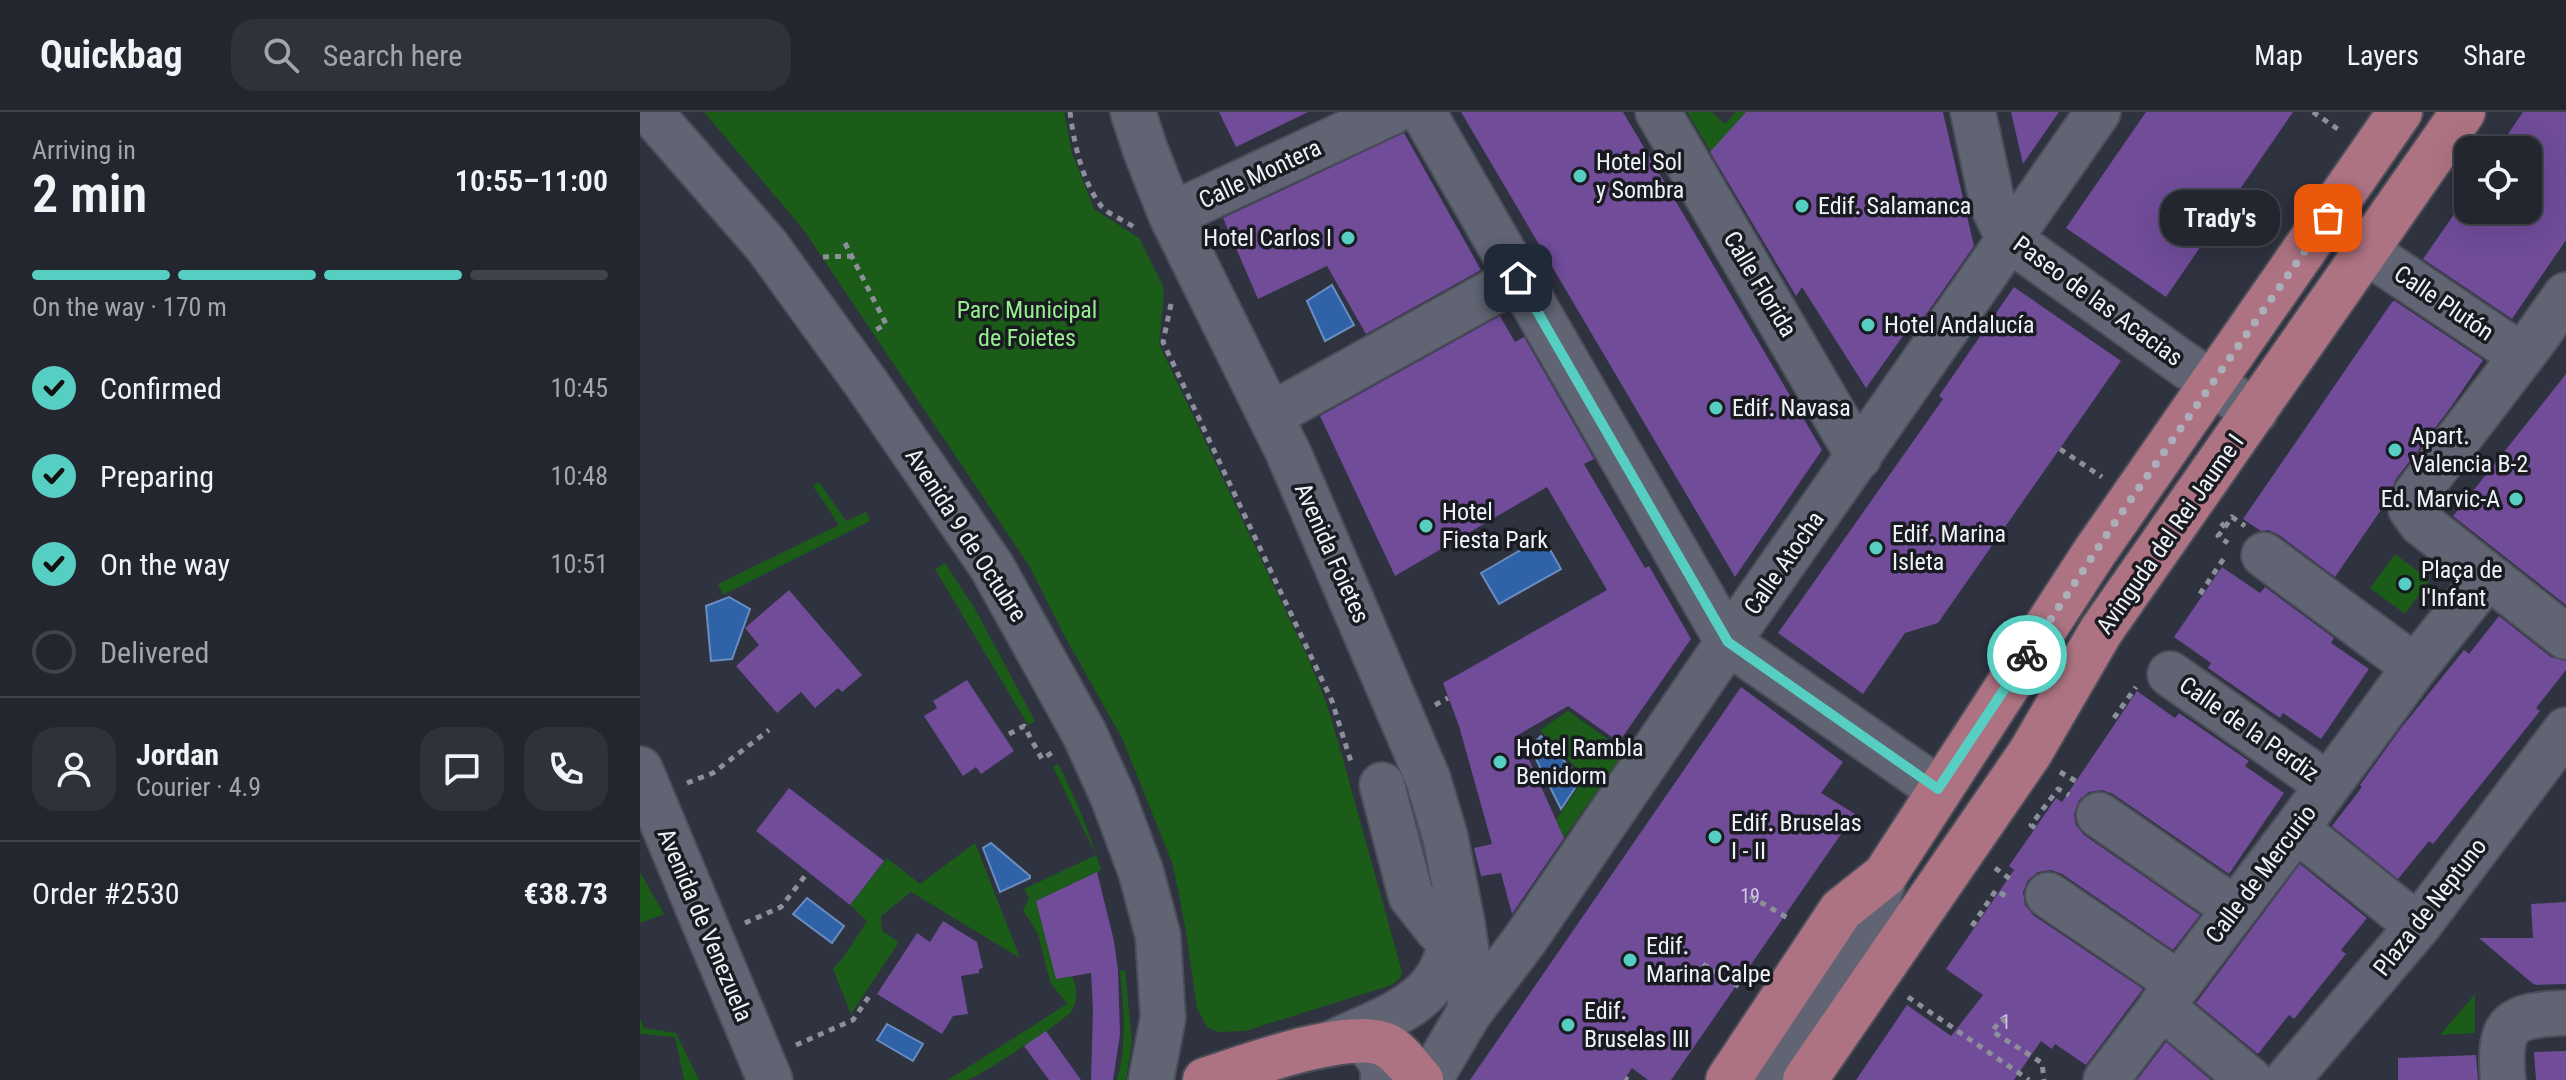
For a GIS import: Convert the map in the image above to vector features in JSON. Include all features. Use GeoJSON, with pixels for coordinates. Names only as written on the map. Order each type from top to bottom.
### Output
{"type":"FeatureCollection","features":[{"type":"Feature","properties":{"kind":"main road","name":"Avinguda del Rei Jaume I"},"geometry":{"type":"LineString","coordinates":[[1885,875],[1938,789],[2133,496],[2400,112]]}},
{"type":"Feature","properties":{"kind":"main road","name":"Avinguda del Rei Jaume I"},"geometry":{"type":"LineString","coordinates":[[1805,1080],[2030,753],[2101,631],[2463,112]]}},
{"type":"Feature","properties":{"kind":"main road"},"geometry":{"type":"LineString","coordinates":[[1728,1080],[1841,910],[1885,875]]}},
{"type":"Feature","properties":{"kind":"main road"},"geometry":{"type":"LineString","coordinates":[[1213,1077],[1347,1041],[1386,1045],[1428,1076]]}},
{"type":"Feature","properties":{"kind":"street","name":"Avenida 9 de Octubre"},"geometry":{"type":"LineString","coordinates":[[650,112],[767,246],[843,351],[992,567],[1084,733],[1113,797],[1158,936],[1163,1018],[1151,1080]]}},
{"type":"Feature","properties":{"kind":"street","name":"Avenida Foietes"},"geometry":{"type":"LineString","coordinates":[[1133,112],[1145,149],[1158,224],[1271,415],[1428,779],[1445,836],[1459,946]]}},
{"type":"Feature","properties":{"kind":"street","name":"Calle Montera"},"geometry":{"type":"LineString","coordinates":[[1158,224],[1392,112]]}},
{"type":"Feature","properties":{"kind":"street"},"geometry":{"type":"LineString","coordinates":[[1423,112],[1728,642],[1938,789]]}},
{"type":"Feature","properties":{"kind":"street","name":"Calle Florida"},"geometry":{"type":"LineString","coordinates":[[1658,112],[1859,457]]}},
{"type":"Feature","properties":{"kind":"street","name":"Paseo de las Acacias"},"geometry":{"type":"LineString","coordinates":[[1973,112],[1993,206],[2008,238],[2255,412]]}},
{"type":"Feature","properties":{"kind":"street","name":"Calle Atocha"},"geometry":{"type":"LineString","coordinates":[[1428,1076],[2098,112]]}},
{"type":"Feature","properties":{"kind":"street","name":"Calle Plutón"},"geometry":{"type":"LineString","coordinates":[[2366,251],[2522,356]]}},
{"type":"Feature","properties":{"kind":"street"},"geometry":{"type":"LineString","coordinates":[[1271,415],[1518,278]]}},
{"type":"Feature","properties":{"kind":"street"},"geometry":{"type":"LineString","coordinates":[[2566,295],[2416,494],[2411,509],[2421,523],[2566,637]]}},
{"type":"Feature","properties":{"kind":"street"},"geometry":{"type":"LineString","coordinates":[[2245,545],[2415,667],[2488,576]]}},
{"type":"Feature","properties":{"kind":"street","name":"Calle de Mercurio"},"geometry":{"type":"LineString","coordinates":[[2106,1080],[2415,667]]}},
{"type":"Feature","properties":{"kind":"street","name":"Calle de la Perdiz"},"geometry":{"type":"LineString","coordinates":[[2170,674],[2328,785]]}},
{"type":"Feature","properties":{"kind":"street","name":"Plaza de Neptuno"},"geometry":{"type":"LineString","coordinates":[[2299,1066],[2418,926],[2555,744]]}},
{"type":"Feature","properties":{"kind":"street"},"geometry":{"type":"LineString","coordinates":[[1367,776],[1411,896],[1438,930],[1459,946],[1471,984],[1469,1013]]}},
{"type":"Feature","properties":{"kind":"street","name":"Avenida de Venezuela"},"geometry":{"type":"LineString","coordinates":[[644,801],[688,881],[766,1070]]}},
{"type":"Feature","properties":{"kind":"street"},"geometry":{"type":"LineString","coordinates":[[2090,809],[2235,909]]}},
{"type":"Feature","properties":{"kind":"street"},"geometry":{"type":"LineString","coordinates":[[2296,829],[2418,926]]}},
{"type":"Feature","properties":{"kind":"street"},"geometry":{"type":"LineString","coordinates":[[1764,1080],[1871,923],[1885,875]]}},
{"type":"Feature","properties":{"kind":"street","name":"Avinguda del Rei Jaume I"},"geometry":{"type":"LineString","coordinates":[[1744,1080],[1885,875]]}},
{"type":"Feature","properties":{"kind":"street"},"geometry":{"type":"LineString","coordinates":[[2034,900],[2169,995],[2250,1080]]}},
{"type":"Feature","properties":{"kind":"street"},"geometry":{"type":"LineString","coordinates":[[1347,1041],[1408,1008],[1433,986],[1459,946]]}},
{"type":"Feature","properties":{"kind":"street"},"geometry":{"type":"LineString","coordinates":[[2503,1071],[2503,1038],[2511,1023],[2533,1014],[2566,1013]]}},
{"type":"Feature","properties":{"kind":"street","name":"Avenida 9 de Octubre"},"geometry":{"type":"LineString","coordinates":[[1163,1018],[1178,1048],[1213,1077]]}},
{"type":"Feature","properties":{"kind":"street"},"geometry":{"type":"LineString","coordinates":[[1347,1041],[1377,1052],[1383,1068],[1383,1080]]}},
{"type":"Feature","properties":{"kind":"path"},"geometry":{"type":"LineString","coordinates":[[1070,112],[1079,154],[1103,208],[1158,224]]}},
{"type":"Feature","properties":{"kind":"path"},"geometry":{"type":"LineString","coordinates":[[2224,212],[2298,261]]}},
{"type":"Feature","properties":{"kind":"path"},"geometry":{"type":"LineString","coordinates":[[843,351],[886,324],[845,243]]}},
{"type":"Feature","properties":{"kind":"path"},"geometry":{"type":"LineString","coordinates":[[821,257],[852,256]]}},
{"type":"Feature","properties":{"kind":"path"},"geometry":{"type":"LineString","coordinates":[[1174,290],[1163,342],[1367,776]]}},
{"type":"Feature","properties":{"kind":"path"},"geometry":{"type":"LineString","coordinates":[[2060,449],[2133,496]]}},
{"type":"Feature","properties":{"kind":"path"},"geometry":{"type":"LineString","coordinates":[[2200,594],[2245,545],[2232,517],[2225,527]]}},
{"type":"Feature","properties":{"kind":"path"},"geometry":{"type":"LineString","coordinates":[[1009,734],[1024,726],[1037,748]]}},
{"type":"Feature","properties":{"kind":"path"},"geometry":{"type":"LineString","coordinates":[[644,801],[713,773],[769,730]]}},
{"type":"Feature","properties":{"kind":"path"},"geometry":{"type":"LineString","coordinates":[[2035,828],[2031,825],[2058,789],[2090,809]]}},
{"type":"Feature","properties":{"kind":"path"},"geometry":{"type":"LineString","coordinates":[[711,938],[781,907],[808,872]]}},
{"type":"Feature","properties":{"kind":"path"},"geometry":{"type":"LineString","coordinates":[[1972,926],[1996,890],[2034,900]]}},
{"type":"Feature","properties":{"kind":"path"},"geometry":{"type":"LineString","coordinates":[[1703,964],[1776,1008]]}},
{"type":"Feature","properties":{"kind":"path"},"geometry":{"type":"LineString","coordinates":[[766,1070],[853,1020],[872,992]]}},
{"type":"Feature","properties":{"kind":"path"},"geometry":{"type":"LineString","coordinates":[[2006,1022],[2002,1019],[1992,1031],[2042,1063],[2044,1080]]}},
{"type":"Feature","properties":{"kind":"path"},"geometry":{"type":"LineString","coordinates":[[1943,1021],[2029,1080]]}},
{"type":"Feature","properties":{"kind":"green space","name":"Parc Municipal de Foietes"},"geometry":{"type":"Polygon","coordinates":[[[704,112],[1064,112],[1072,153],[1094,209],[1139,238],[1163,286],[1159,344],[1326,702],[1402,972],[1392,985],[1245,1031],[1218,1032],[1207,1027],[1197,1008],[1173,865],[1122,738],[1030,567],[803,229],[704,112]]]}},
{"type":"Feature","properties":{"kind":"green space"},"geometry":{"type":"Polygon","coordinates":[[[1687,112],[1712,112],[1725,124],[1736,112],[1746,112],[1711,152],[1687,112]]]}},
{"type":"Feature","properties":{"kind":"green space"},"geometry":{"type":"Polygon","coordinates":[[[819,482],[846,521],[866,512],[870,521],[723,595],[718,584],[839,525],[813,486],[819,482]]]}},
{"type":"Feature","properties":{"kind":"green space"},"geometry":{"type":"Polygon","coordinates":[[[2395,554],[2430,580],[2405,614],[2370,588],[2395,554]]]}},
{"type":"Feature","properties":{"kind":"green space"},"geometry":{"type":"Polygon","coordinates":[[[945,563],[975,609],[1035,721],[1028,725],[935,569],[945,563]]]}},
{"type":"Feature","properties":{"kind":"green space"},"geometry":{"type":"Polygon","coordinates":[[[1568,711],[1625,751],[1564,838],[1556,820],[1585,777],[1540,730],[1568,711]]]}},
{"type":"Feature","properties":{"kind":"green space"},"geometry":{"type":"Polygon","coordinates":[[[1058,764],[1082,816],[1096,855],[1053,767],[1058,764]]]}},
{"type":"Feature","properties":{"kind":"green space"},"geometry":{"type":"Polygon","coordinates":[[[975,843],[1020,958],[911,892],[881,916],[882,931],[899,942],[851,1014],[833,969],[867,921],[850,905],[887,858],[920,884],[975,843]]]}},
{"type":"Feature","properties":{"kind":"green space"},"geometry":{"type":"Polygon","coordinates":[[[1096,855],[1101,870],[1036,901],[1056,979],[1072,976],[1076,998],[1071,1012],[987,1069],[967,1080],[948,1080],[1067,1004],[1050,982],[1038,934],[1023,910],[1029,898],[1024,889],[1096,855]]]}},
{"type":"Feature","properties":{"kind":"green space"},"geometry":{"type":"Polygon","coordinates":[[[640,872],[664,914],[640,923],[640,872]]]}},
{"type":"Feature","properties":{"kind":"green space"},"geometry":{"type":"Polygon","coordinates":[[[1125,970],[1132,1042],[1126,1080],[1117,1080],[1123,1040],[1120,971],[1125,970]]]}},
{"type":"Feature","properties":{"kind":"green space"},"geometry":{"type":"Polygon","coordinates":[[[2475,994],[2475,1033],[2440,1035],[2475,994]]]}},
{"type":"Feature","properties":{"kind":"green space"},"geometry":{"type":"Polygon","coordinates":[[[640,1018],[644,1028],[676,1033],[699,1080],[684,1080],[675,1037],[640,1034],[640,1018]]]}},
{"type":"Feature","properties":{"kind":"water"},"geometry":{"type":"Polygon","coordinates":[[[1332,285],[1354,325],[1325,341],[1307,301],[1332,285]]]}},
{"type":"Feature","properties":{"kind":"water"},"geometry":{"type":"Polygon","coordinates":[[[1543,537],[1561,569],[1499,604],[1481,573],[1543,537]]]}},
{"type":"Feature","properties":{"kind":"water"},"geometry":{"type":"Polygon","coordinates":[[[729,597],[750,609],[732,659],[711,661],[706,606],[729,597]]]}},
{"type":"Feature","properties":{"kind":"water"},"geometry":{"type":"Polygon","coordinates":[[[1541,736],[1581,779],[1561,809],[1530,747],[1541,736]]]}},
{"type":"Feature","properties":{"kind":"water"},"geometry":{"type":"Polygon","coordinates":[[[991,843],[1030,878],[1000,892],[983,848],[991,843]]]}},
{"type":"Feature","properties":{"kind":"water"},"geometry":{"type":"Polygon","coordinates":[[[807,898],[844,926],[832,943],[793,914],[807,898]]]}},
{"type":"Feature","properties":{"kind":"water"},"geometry":{"type":"Polygon","coordinates":[[[887,1024],[923,1044],[913,1061],[877,1040],[887,1024]]]}},
{"type":"Feature","properties":{"kind":"building"},"geometry":{"type":"Polygon","coordinates":[[[1219,112],[1308,112],[1236,147],[1219,112]]]}},
{"type":"Feature","properties":{"kind":"building"},"geometry":{"type":"Polygon","coordinates":[[[1461,112],[1623,112],[1698,239],[1822,450],[1735,577],[1461,112]]]}},
{"type":"Feature","properties":{"kind":"building"},"geometry":{"type":"Polygon","coordinates":[[[1746,112],[1943,112],[1974,246],[1918,326],[1913,322],[1866,388],[1802,287],[1796,296],[1710,152],[1746,112]]]}},
{"type":"Feature","properties":{"kind":"building"},"geometry":{"type":"Polygon","coordinates":[[[2011,112],[2059,112],[2023,164],[2011,112]]]}},
{"type":"Feature","properties":{"kind":"building"},"geometry":{"type":"Polygon","coordinates":[[[2146,112],[2293,112],[2166,297],[2066,228],[2146,112]]]}},
{"type":"Feature","properties":{"kind":"building"},"geometry":{"type":"Polygon","coordinates":[[[2523,112],[2566,112],[2566,240],[2512,319],[2423,259],[2454,214],[2454,224],[2542,224],[2542,136],[2507,136],[2523,112]]]}},
{"type":"Feature","properties":{"kind":"building","name":"Hotel Carlos I"},"geometry":{"type":"Polygon","coordinates":[[[1404,133],[1481,270],[1366,334],[1327,266],[1258,299],[1223,218],[1404,133]]]}},
{"type":"Feature","properties":{"kind":"building"},"geometry":{"type":"Polygon","coordinates":[[[2014,287],[2121,361],[1938,623],[1905,633],[1863,694],[1778,633],[1943,399],[1939,396],[2014,287]]]}},
{"type":"Feature","properties":{"kind":"building","name":"Apart. Valencia B-2"},"geometry":{"type":"Polygon","coordinates":[[[2395,301],[2483,360],[2396,479],[2387,501],[2335,577],[2279,535],[2268,530],[2261,531],[2243,519],[2395,301]]]}},
{"type":"Feature","properties":{"kind":"building","name":"Hotel Fiesta Park"},"geometry":{"type":"Polygon","coordinates":[[[1500,316],[1515,342],[1524,337],[1594,459],[1584,464],[1691,639],[1619,742],[1568,706],[1518,735],[1564,838],[1512,914],[1501,873],[1481,876],[1474,848],[1492,844],[1459,726],[1443,683],[1607,590],[1547,487],[1395,576],[1320,416],[1500,316]]]}},
{"type":"Feature","properties":{"kind":"building","name":"Ed. Marvic-A"},"geometry":{"type":"Polygon","coordinates":[[[2566,374],[2566,605],[2453,516],[2566,374]]]}},
{"type":"Feature","properties":{"kind":"building"},"geometry":{"type":"Polygon","coordinates":[[[2222,567],[2260,593],[2265,587],[2334,638],[2331,643],[2369,669],[2321,739],[2283,713],[2280,718],[2208,668],[2211,663],[2174,637],[2222,567]]]}},
{"type":"Feature","properties":{"kind":"building"},"geometry":{"type":"Polygon","coordinates":[[[789,590],[862,675],[842,692],[838,688],[815,708],[801,692],[777,713],[736,666],[759,645],[745,628],[789,590]]]}},
{"type":"Feature","properties":{"kind":"building"},"geometry":{"type":"Polygon","coordinates":[[[2499,616],[2551,657],[2566,661],[2566,670],[2536,708],[2540,711],[2508,751],[2433,844],[2429,841],[2398,879],[2332,826],[2401,728],[2464,650],[2469,654],[2499,616]]]}},
{"type":"Feature","properties":{"kind":"building"},"geometry":{"type":"Polygon","coordinates":[[[967,680],[1014,751],[981,774],[976,767],[963,776],[924,716],[937,708],[933,701],[967,680]]]}},
{"type":"Feature","properties":{"kind":"building"},"geometry":{"type":"Polygon","coordinates":[[[1741,687],[1843,762],[1821,793],[1855,814],[1671,1080],[1648,1080],[1632,1068],[1624,1080],[1470,1080],[1741,687]]]}},
{"type":"Feature","properties":{"kind":"building"},"geometry":{"type":"Polygon","coordinates":[[[2137,691],[2175,718],[2179,713],[2249,761],[2245,766],[2284,793],[2229,874],[2113,794],[2102,790],[2089,792],[2079,800],[2074,814],[2076,825],[2084,835],[2200,915],[2173,950],[2062,874],[2051,870],[2038,872],[2028,880],[2023,892],[2025,905],[2033,915],[2143,989],[2086,1065],[2055,1044],[2052,1049],[2041,1041],[2014,1080],[1856,1080],[1907,1005],[1951,1036],[1983,995],[1946,969],[2014,870],[2009,866],[2056,798],[2062,802],[2137,691]]]}},
{"type":"Feature","properties":{"kind":"building"},"geometry":{"type":"Polygon","coordinates":[[[789,788],[884,861],[850,905],[756,831],[789,788]]]}},
{"type":"Feature","properties":{"kind":"building"},"geometry":{"type":"Polygon","coordinates":[[[2300,864],[2367,918],[2341,950],[2346,954],[2294,1019],[2289,1015],[2258,1054],[2196,1003],[2300,864]]]}},
{"type":"Feature","properties":{"kind":"building"},"geometry":{"type":"Polygon","coordinates":[[[1097,872],[1118,970],[1120,1035],[1113,1080],[1091,1080],[1091,973],[1056,979],[1036,901],[1097,872]]]}},
{"type":"Feature","properties":{"kind":"building"},"geometry":{"type":"Polygon","coordinates":[[[2566,902],[2566,984],[2532,983],[2479,938],[2533,938],[2531,904],[2566,902]]]}},
{"type":"Feature","properties":{"kind":"building"},"geometry":{"type":"Polygon","coordinates":[[[943,921],[977,942],[983,968],[979,969],[979,973],[961,976],[968,1014],[953,1016],[942,1034],[877,994],[917,933],[930,942],[943,921]]]}},
{"type":"Feature","properties":{"kind":"building"},"geometry":{"type":"Polygon","coordinates":[[[1046,1031],[1081,1080],[1049,1080],[1024,1046],[1046,1031]]]}},
{"type":"Feature","properties":{"kind":"building"},"geometry":{"type":"Polygon","coordinates":[[[2166,1042],[2211,1080],[2137,1080],[2166,1042]]]}},
{"type":"Feature","properties":{"kind":"building"},"geometry":{"type":"Polygon","coordinates":[[[2566,1051],[2566,1080],[2536,1080],[2534,1052],[2566,1051]]]}},
{"type":"Feature","properties":{"kind":"building"},"geometry":{"type":"Polygon","coordinates":[[[2476,1055],[2478,1080],[2398,1080],[2398,1058],[2476,1055]]]}},
{"type":"Feature","properties":{"kind":"way so far"},"geometry":{"type":"LineString","coordinates":[[2027,655],[2120,515],[2328,218]]}},
{"type":"Feature","properties":{"kind":"place","name":"Hotel Sol y Sombra"},"geometry":{"type":"Point","coordinates":[1580,176]}},
{"type":"Feature","properties":{"kind":"place","name":"Edif. Salamanca"},"geometry":{"type":"Point","coordinates":[1802,206]}},
{"type":"Feature","properties":{"kind":"place","name":"Trady's"},"geometry":{"type":"Point","coordinates":[2328,218]}},
{"type":"Feature","properties":{"kind":"place","name":"Hotel Carlos I"},"geometry":{"type":"Point","coordinates":[1348,238]}},
{"type":"Feature","properties":{"kind":"place","name":"Hotel Andalucía"},"geometry":{"type":"Point","coordinates":[1868,325]}},
{"type":"Feature","properties":{"kind":"place","name":"Edif. Navasa"},"geometry":{"type":"Point","coordinates":[1716,408]}},
{"type":"Feature","properties":{"kind":"place","name":"Apart. Valencia B-2"},"geometry":{"type":"Point","coordinates":[2395,450]}},
{"type":"Feature","properties":{"kind":"place","name":"Ed. Marvic-A"},"geometry":{"type":"Point","coordinates":[2516,499]}},
{"type":"Feature","properties":{"kind":"place","name":"Hotel Fiesta Park"},"geometry":{"type":"Point","coordinates":[1426,526]}},
{"type":"Feature","properties":{"kind":"place","name":"Edif. Marina Isleta"},"geometry":{"type":"Point","coordinates":[1876,548]}},
{"type":"Feature","properties":{"kind":"place","name":"Plaça de l'Infant"},"geometry":{"type":"Point","coordinates":[2405,584]}},
{"type":"Feature","properties":{"kind":"place","name":"Hotel Rambla Benidorm"},"geometry":{"type":"Point","coordinates":[1500,762]}},
{"type":"Feature","properties":{"kind":"place","name":"Edif. Bruselas I - II"},"geometry":{"type":"Point","coordinates":[1715,837]}},
{"type":"Feature","properties":{"kind":"place","name":"Edif. Marina Calpe"},"geometry":{"type":"Point","coordinates":[1630,960]}},
{"type":"Feature","properties":{"kind":"place","name":"Edif. Bruselas III"},"geometry":{"type":"Point","coordinates":[1568,1025]}},
{"type":"Feature","properties":{"kind":"route"},"geometry":{"type":"LineString","coordinates":[[1518,278],[1728,642],[1938,789],[2027,655]]}}]}
